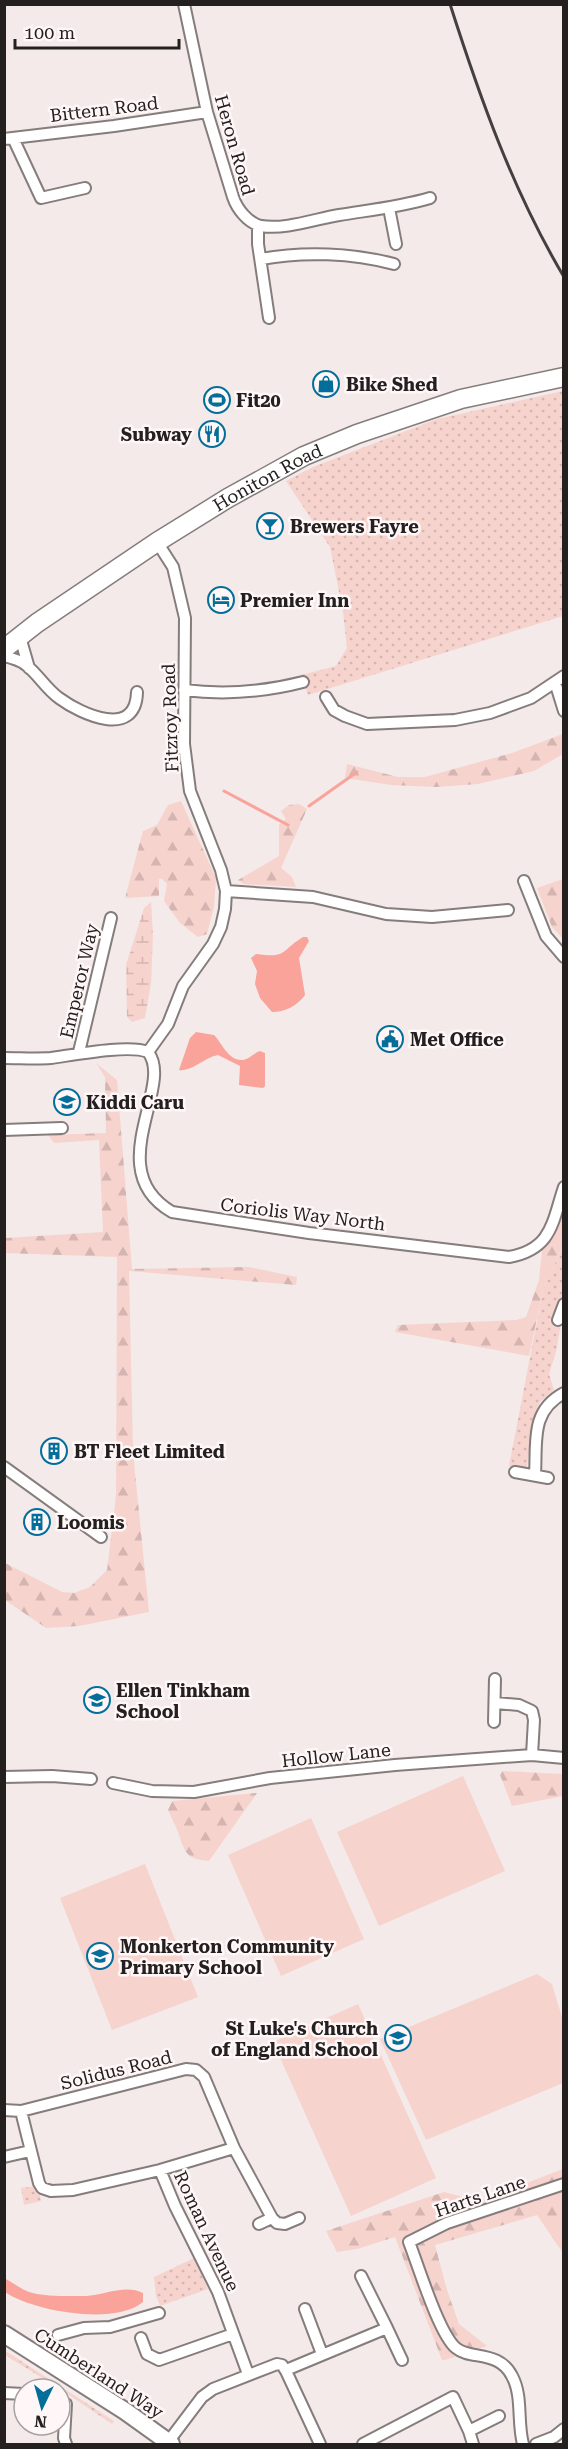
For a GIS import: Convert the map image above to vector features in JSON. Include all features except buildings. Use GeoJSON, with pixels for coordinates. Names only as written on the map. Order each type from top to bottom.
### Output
{"type":"FeatureCollection","features":[{"type":"Feature","properties":{"kind":"main road","name":"Honiton Road"},"geometry":{"type":"LineString","coordinates":[[4,649],[37,623],[157,542],[228,498],[304,456],[357,434],[461,399],[564,377]]}},
{"type":"Feature","properties":{"kind":"main road","name":"Cumberland Way"},"geometry":{"type":"LineString","coordinates":[[4,2334],[124,2411],[170,2444]]}},
{"type":"Feature","properties":{"kind":"street","name":"Heron Road"},"geometry":{"type":"LineString","coordinates":[[184,4],[207,112],[236,206],[245,217],[258,226]]}},
{"type":"Feature","properties":{"kind":"street","name":"Bittern Road"},"geometry":{"type":"LineString","coordinates":[[9,138],[207,112]]}},
{"type":"Feature","properties":{"kind":"street"},"geometry":{"type":"LineString","coordinates":[[9,138],[41,198],[85,188]]}},
{"type":"Feature","properties":{"kind":"street"},"geometry":{"type":"LineString","coordinates":[[269,318],[258,244],[258,226],[290,224],[389,208],[430,198]]}},
{"type":"Feature","properties":{"kind":"street"},"geometry":{"type":"LineString","coordinates":[[389,208],[396,244]]}},
{"type":"Feature","properties":{"kind":"street"},"geometry":{"type":"LineString","coordinates":[[261,259],[306,254],[376,259],[394,264]]}},
{"type":"Feature","properties":{"kind":"street","name":"Fitzroy Road"},"geometry":{"type":"LineString","coordinates":[[148,1052],[168,1024],[183,986],[217,935],[225,909],[226,891],[221,870],[190,791],[184,744],[185,618],[173,567],[157,542]]}},
{"type":"Feature","properties":{"kind":"street"},"geometry":{"type":"LineString","coordinates":[[20,637],[29,668]]}},
{"type":"Feature","properties":{"kind":"street"},"geometry":{"type":"LineString","coordinates":[[4,656],[29,668],[59,698],[81,710],[116,721],[129,716],[134,710],[137,692]]}},
{"type":"Feature","properties":{"kind":"street"},"geometry":{"type":"LineString","coordinates":[[326,698],[334,710],[367,724],[455,720],[482,715],[531,698],[559,679],[564,711]]}},
{"type":"Feature","properties":{"kind":"street"},"geometry":{"type":"LineString","coordinates":[[184,690],[218,692],[266,690],[303,682]]}},
{"type":"Feature","properties":{"kind":"street"},"geometry":{"type":"LineString","coordinates":[[524,881],[546,936],[564,957]]}},
{"type":"Feature","properties":{"kind":"street"},"geometry":{"type":"LineString","coordinates":[[226,891],[313,897],[386,914],[432,917],[508,910]]}},
{"type":"Feature","properties":{"kind":"street","name":"Emperor Way"},"geometry":{"type":"LineString","coordinates":[[79,1052],[111,918]]}},
{"type":"Feature","properties":{"kind":"street","name":"Emperor Way"},"geometry":{"type":"LineString","coordinates":[[4,1058],[50,1058],[79,1052],[134,1049],[148,1052]]}},
{"type":"Feature","properties":{"kind":"street","name":"Coriolis Way North"},"geometry":{"type":"LineString","coordinates":[[148,1052],[155,1065],[140,1142],[141,1165],[146,1185],[162,1206],[172,1212],[309,1233],[509,1257],[535,1250],[549,1230],[564,1187]]}},
{"type":"Feature","properties":{"kind":"street"},"geometry":{"type":"LineString","coordinates":[[4,1130],[62,1128]]}},
{"type":"Feature","properties":{"kind":"street"},"geometry":{"type":"LineString","coordinates":[[558,1320],[564,1304]]}},
{"type":"Feature","properties":{"kind":"street"},"geometry":{"type":"LineString","coordinates":[[535,1475],[538,1418],[543,1409],[564,1393]]}},
{"type":"Feature","properties":{"kind":"street"},"geometry":{"type":"LineString","coordinates":[[4,1467],[101,1538]]}},
{"type":"Feature","properties":{"kind":"street"},"geometry":{"type":"LineString","coordinates":[[515,1472],[548,1478]]}},
{"type":"Feature","properties":{"kind":"street"},"geometry":{"type":"LineString","coordinates":[[494,1722],[495,1679]]}},
{"type":"Feature","properties":{"kind":"street"},"geometry":{"type":"LineString","coordinates":[[495,1702],[519,1705],[532,1711],[534,1720],[532,1755]]}},
{"type":"Feature","properties":{"kind":"street","name":"Hollow Lane"},"geometry":{"type":"LineString","coordinates":[[113,1783],[152,1791],[194,1792],[281,1777],[395,1765],[483,1761],[532,1755],[564,1758]]}},
{"type":"Feature","properties":{"kind":"street"},"geometry":{"type":"LineString","coordinates":[[4,1777],[52,1776],[92,1779]]}},
{"type":"Feature","properties":{"kind":"street","name":"Solidus Road"},"geometry":{"type":"LineString","coordinates":[[21,2112],[186,2069],[196,2070],[204,2077],[234,2148],[272,2218]]}},
{"type":"Feature","properties":{"kind":"street"},"geometry":{"type":"LineString","coordinates":[[4,2110],[21,2112]]}},
{"type":"Feature","properties":{"kind":"street","name":"Roman Avenue"},"geometry":{"type":"LineString","coordinates":[[21,2112],[40,2185],[45,2190],[57,2192],[74,2190],[160,2170],[175,2206],[218,2292],[248,2374]]}},
{"type":"Feature","properties":{"kind":"street"},"geometry":{"type":"LineString","coordinates":[[160,2170],[234,2148]]}},
{"type":"Feature","properties":{"kind":"street"},"geometry":{"type":"LineString","coordinates":[[4,2157],[30,2151]]}},
{"type":"Feature","properties":{"kind":"street","name":"Harts Lane"},"geometry":{"type":"LineString","coordinates":[[522,2445],[518,2418],[519,2395],[513,2376],[498,2362],[482,2355],[462,2351],[450,2341],[409,2242],[447,2223],[564,2184]]}},
{"type":"Feature","properties":{"kind":"street"},"geometry":{"type":"LineString","coordinates":[[259,2224],[272,2218],[277,2223],[285,2224],[299,2218]]}},
{"type":"Feature","properties":{"kind":"street"},"geometry":{"type":"LineString","coordinates":[[361,2276],[402,2360]]}},
{"type":"Feature","properties":{"kind":"street"},"geometry":{"type":"LineString","coordinates":[[306,2308],[322,2354]]}},
{"type":"Feature","properties":{"kind":"street"},"geometry":{"type":"LineString","coordinates":[[58,2335],[84,2328],[110,2327],[159,2313]]}},
{"type":"Feature","properties":{"kind":"street"},"geometry":{"type":"LineString","coordinates":[[286,2370],[387,2328]]}},
{"type":"Feature","properties":{"kind":"street"},"geometry":{"type":"LineString","coordinates":[[141,2338],[147,2354],[159,2360],[233,2334]]}},
{"type":"Feature","properties":{"kind":"street"},"geometry":{"type":"LineString","coordinates":[[170,2444],[202,2397],[213,2389],[277,2364],[286,2370],[320,2445]]}},
{"type":"Feature","properties":{"kind":"street"},"geometry":{"type":"LineString","coordinates":[[363,2445],[453,2397],[473,2445]]}},
{"type":"Feature","properties":{"kind":"street"},"geometry":{"type":"LineString","coordinates":[[469,2431],[498,2416]]}},
{"type":"Feature","properties":{"kind":"street"},"geometry":{"type":"LineString","coordinates":[[536,2445],[554,2437],[564,2429]]}},
{"type":"Feature","properties":{"kind":"green space"},"geometry":{"type":"Polygon","coordinates":[[[563,391],[563,616],[308,695],[301,675],[336,666],[347,648],[343,612],[330,547],[286,481],[313,467],[437,419],[563,391]]]}},
{"type":"Feature","properties":{"kind":"green space"},"geometry":{"type":"Polygon","coordinates":[[[563,734],[563,754],[534,771],[478,784],[436,787],[391,785],[345,778],[347,764],[398,777],[425,777],[512,753],[563,734]]]}},
{"type":"Feature","properties":{"kind":"green space"},"geometry":{"type":"Polygon","coordinates":[[[181,801],[216,878],[214,907],[207,934],[198,937],[180,923],[164,901],[167,884],[162,879],[159,879],[159,896],[125,898],[143,831],[157,825],[168,805],[181,801]]]}},
{"type":"Feature","properties":{"kind":"green space"},"geometry":{"type":"Polygon","coordinates":[[[299,804],[307,809],[281,868],[292,877],[296,887],[244,884],[238,880],[279,856],[279,825],[286,819],[281,811],[289,805],[299,804]]]}},
{"type":"Feature","properties":{"kind":"green space"},"geometry":{"type":"Polygon","coordinates":[[[564,879],[563,939],[552,927],[537,888],[564,879]]]}},
{"type":"Feature","properties":{"kind":"green space"},"geometry":{"type":"Polygon","coordinates":[[[151,902],[153,935],[151,983],[145,1018],[132,1022],[127,1017],[126,965],[144,908],[151,902]]]}},
{"type":"Feature","properties":{"kind":"green space"},"geometry":{"type":"Polygon","coordinates":[[[96,1063],[117,1080],[132,1269],[249,1267],[297,1277],[296,1285],[129,1271],[133,1452],[149,1612],[79,1626],[46,1628],[5,1600],[5,1563],[62,1592],[74,1593],[90,1587],[107,1570],[116,1496],[117,1257],[5,1253],[5,1238],[103,1232],[99,1140],[54,1143],[48,1135],[106,1133],[105,1077],[96,1063]]]}},
{"type":"Feature","properties":{"kind":"green space"},"geometry":{"type":"Polygon","coordinates":[[[563,1205],[563,1246],[543,1290],[529,1356],[395,1332],[398,1325],[516,1320],[526,1317],[539,1280],[543,1241],[563,1205]]]}},
{"type":"Feature","properties":{"kind":"green space"},"geometry":{"type":"Polygon","coordinates":[[[563,1246],[563,1294],[554,1320],[561,1324],[549,1374],[554,1390],[540,1402],[532,1423],[527,1468],[509,1466],[543,1290],[563,1246]]]}},
{"type":"Feature","properties":{"kind":"green space"},"geometry":{"type":"Polygon","coordinates":[[[502,1771],[563,1774],[563,1796],[512,1806],[500,1775],[502,1771]]]}},
{"type":"Feature","properties":{"kind":"green space"},"geometry":{"type":"Polygon","coordinates":[[[463,1776],[505,1871],[379,1926],[337,1832],[463,1776]]]}},
{"type":"Feature","properties":{"kind":"green space"},"geometry":{"type":"Polygon","coordinates":[[[257,1793],[209,1861],[195,1858],[187,1853],[168,1810],[172,1801],[257,1793]]]}},
{"type":"Feature","properties":{"kind":"green space"},"geometry":{"type":"Polygon","coordinates":[[[311,1818],[364,1939],[281,1976],[228,1855],[311,1818]]]}},
{"type":"Feature","properties":{"kind":"green space"},"geometry":{"type":"Polygon","coordinates":[[[145,1864],[198,1997],[112,2030],[60,1898],[145,1864]]]}},
{"type":"Feature","properties":{"kind":"green space"},"geometry":{"type":"Polygon","coordinates":[[[537,1974],[552,1984],[563,2021],[563,2083],[426,2140],[380,2039],[537,1974]]]}},
{"type":"Feature","properties":{"kind":"green space"},"geometry":{"type":"Polygon","coordinates":[[[358,2004],[436,2178],[351,2216],[273,2042],[358,2004]]]}},
{"type":"Feature","properties":{"kind":"green space"},"geometry":{"type":"Polygon","coordinates":[[[563,2169],[563,2253],[537,2215],[435,2245],[459,2324],[487,2346],[445,2360],[442,2360],[395,2237],[357,2249],[337,2252],[326,2231],[444,2192],[479,2201],[563,2169]]]}},
{"type":"Feature","properties":{"kind":"green space"},"geometry":{"type":"Polygon","coordinates":[[[38,2186],[41,2201],[24,2205],[21,2188],[38,2186]]]}},
{"type":"Feature","properties":{"kind":"green space"},"geometry":{"type":"Polygon","coordinates":[[[194,2258],[208,2289],[160,2306],[156,2296],[154,2277],[194,2258]]]}},
{"type":"Feature","properties":{"kind":"green space"},"geometry":{"type":"Polygon","coordinates":[[[4,2350],[46,2377],[41,2377],[5,2355],[4,2350]]]}},
{"type":"Feature","properties":{"kind":"green space"},"geometry":{"type":"Polygon","coordinates":[[[72,2394],[114,2421],[112,2424],[72,2397],[72,2394]]]}},
{"type":"Feature","properties":{"kind":"shaded area"},"geometry":{"type":"Polygon","coordinates":[[[303,937],[307,937],[309,941],[299,958],[305,995],[290,1008],[272,1012],[260,998],[255,984],[257,971],[251,958],[256,954],[282,953],[303,937]]]}},
{"type":"Feature","properties":{"kind":"shaded area"},"geometry":{"type":"Polygon","coordinates":[[[196,1032],[214,1035],[229,1055],[238,1060],[243,1060],[260,1051],[265,1053],[265,1086],[263,1088],[239,1085],[240,1066],[218,1055],[189,1069],[179,1070],[190,1038],[196,1032]]]}},
{"type":"Feature","properties":{"kind":"shaded area"},"geometry":{"type":"Polygon","coordinates":[[[4,2278],[36,2294],[86,2296],[129,2290],[143,2293],[143,2302],[130,2309],[113,2313],[74,2313],[53,2310],[18,2299],[5,2292],[4,2278]]]}},
{"type":"Feature","properties":{"kind":"waterway"},"geometry":{"type":"LineString","coordinates":[[309,806],[357,772]]}},
{"type":"Feature","properties":{"kind":"waterway"},"geometry":{"type":"LineString","coordinates":[[224,791],[288,825]]}},
{"type":"Feature","properties":{"kind":"railway"},"geometry":{"type":"LineString","coordinates":[[450,4],[473,74],[513,178],[564,277]]}},
{"type":"Feature","properties":{"kind":"place","name":"Bike Shed"},"geometry":{"type":"Point","coordinates":[326,384]}},
{"type":"Feature","properties":{"kind":"place","name":"Fit20"},"geometry":{"type":"Point","coordinates":[217,400]}},
{"type":"Feature","properties":{"kind":"place","name":"Subway"},"geometry":{"type":"Point","coordinates":[212,434]}},
{"type":"Feature","properties":{"kind":"place","name":"Brewers Fayre"},"geometry":{"type":"Point","coordinates":[270,526]}},
{"type":"Feature","properties":{"kind":"place","name":"Premier Inn"},"geometry":{"type":"Point","coordinates":[221,600]}},
{"type":"Feature","properties":{"kind":"place","name":"Met Office"},"geometry":{"type":"Point","coordinates":[390,1039]}},
{"type":"Feature","properties":{"kind":"place","name":"Kiddi Caru"},"geometry":{"type":"Point","coordinates":[67,1102]}},
{"type":"Feature","properties":{"kind":"place","name":"BT Fleet Limited"},"geometry":{"type":"Point","coordinates":[54,1451]}},
{"type":"Feature","properties":{"kind":"place","name":"Loomis"},"geometry":{"type":"Point","coordinates":[37,1522]}},
{"type":"Feature","properties":{"kind":"place","name":"Ellen Tinkham School"},"geometry":{"type":"Point","coordinates":[97,1700]}},
{"type":"Feature","properties":{"kind":"place","name":"Monkerton Community Primary School"},"geometry":{"type":"Point","coordinates":[100,1956]}},
{"type":"Feature","properties":{"kind":"place","name":"St Luke's Church of England School"},"geometry":{"type":"Point","coordinates":[398,2038]}}]}
